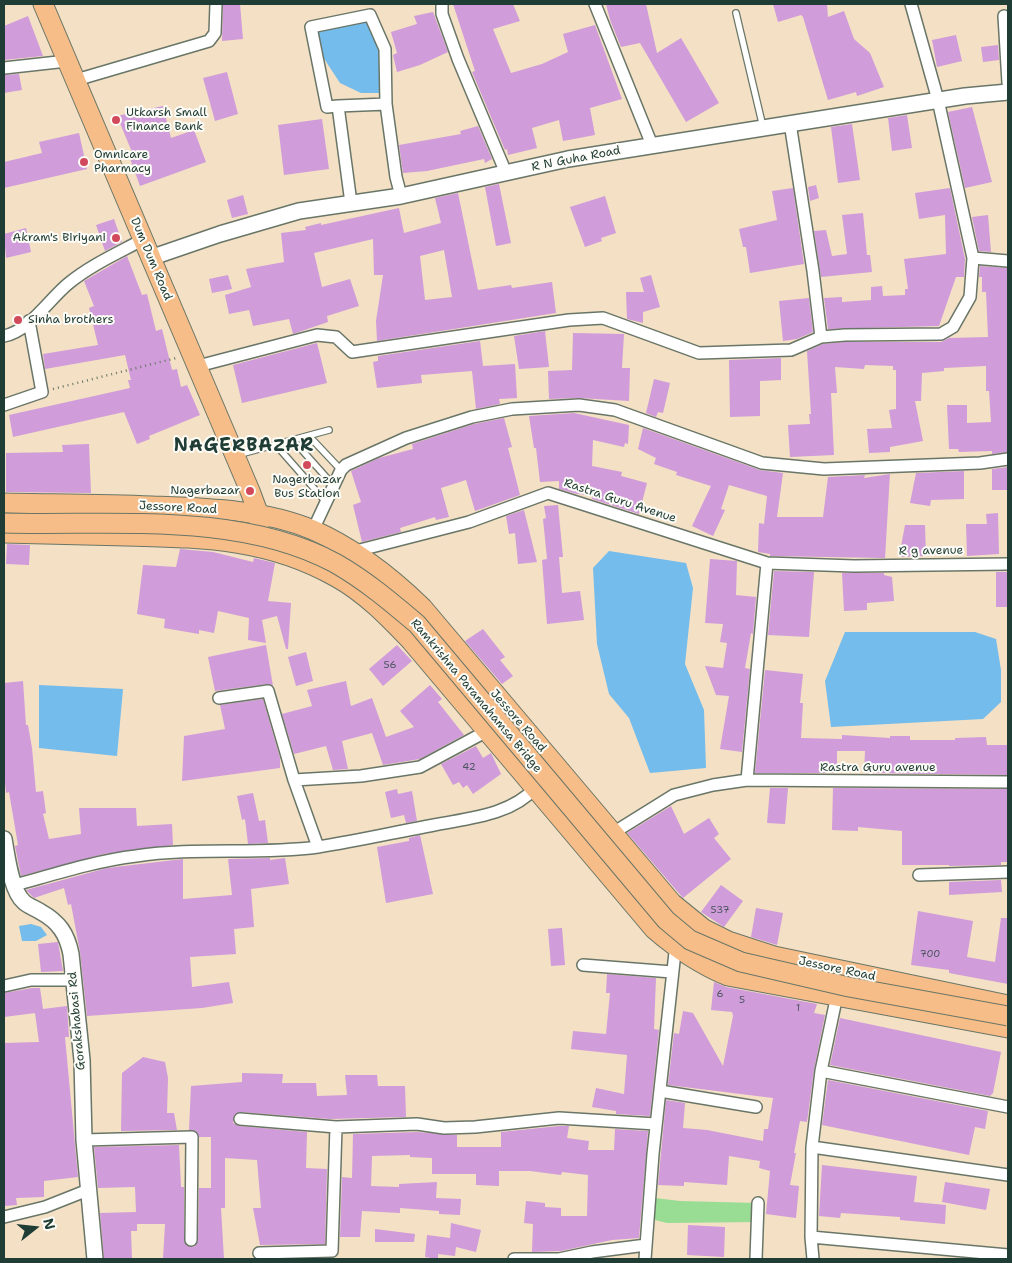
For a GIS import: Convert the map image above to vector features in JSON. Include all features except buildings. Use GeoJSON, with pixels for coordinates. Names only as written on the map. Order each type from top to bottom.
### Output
{"type":"FeatureCollection","features":[{"type":"Feature","properties":{"kind":"main road","name":"Dum Dum Road"},"geometry":{"type":"LineString","coordinates":[[42,4],[195,360],[259,515]]}},
{"type":"Feature","properties":{"kind":"main road","name":"Jessore Road"},"geometry":{"type":"LineString","coordinates":[[4,502],[174,507],[259,515],[313,530],[352,552],[393,579],[422,606],[672,903],[704,929],[728,941],[774,956],[1008,1004]]}},
{"type":"Feature","properties":{"kind":"main road"},"geometry":{"type":"LineString","coordinates":[[258,545],[259,515]]}},
{"type":"Feature","properties":{"kind":"main road","name":"Ramkrishna Paramahamsa Bridge"},"geometry":{"type":"LineString","coordinates":[[4,523],[215,528],[264,535],[293,544],[335,563],[373,587],[417,624],[666,920],[690,940],[740,962],[770,970],[1008,1016]]}},
{"type":"Feature","properties":{"kind":"main road","name":"Jessore Road"},"geometry":{"type":"LineString","coordinates":[[4,533],[195,537],[258,545],[310,564],[336,577],[385,614],[536,788],[654,929],[674,946],[704,966],[728,976],[1008,1028]]}},
{"type":"Feature","properties":{"kind":"street"},"geometry":{"type":"LineString","coordinates":[[76,80],[209,41],[215,33],[216,4]]}},
{"type":"Feature","properties":{"kind":"street"},"geometry":{"type":"LineString","coordinates":[[442,4],[442,14],[458,59],[506,173]]}},
{"type":"Feature","properties":{"kind":"street"},"geometry":{"type":"LineString","coordinates":[[595,4],[652,145]]}},
{"type":"Feature","properties":{"kind":"street"},"geometry":{"type":"LineString","coordinates":[[195,360],[317,335],[336,337],[352,352],[569,320],[603,318],[699,353],[792,350],[821,337],[941,334],[953,327],[970,297],[973,258],[938,100],[911,4]]}},
{"type":"Feature","properties":{"kind":"street"},"geometry":{"type":"LineString","coordinates":[[386,104],[327,107],[311,27],[370,15],[385,49],[386,104],[396,177],[401,196]]}},
{"type":"Feature","properties":{"kind":"street"},"geometry":{"type":"LineString","coordinates":[[1004,16],[1008,83]]}},
{"type":"Feature","properties":{"kind":"street"},"geometry":{"type":"LineString","coordinates":[[4,68],[67,61]]}},
{"type":"Feature","properties":{"kind":"street","name":"R N Guha Road"},"geometry":{"type":"LineString","coordinates":[[150,258],[259,222],[299,212],[401,196],[568,159],[938,100],[1008,92]]}},
{"type":"Feature","properties":{"kind":"street"},"geometry":{"type":"LineString","coordinates":[[338,106],[351,204]]}},
{"type":"Feature","properties":{"kind":"street"},"geometry":{"type":"LineString","coordinates":[[790,123],[814,271],[821,337]]}},
{"type":"Feature","properties":{"kind":"street"},"geometry":{"type":"LineString","coordinates":[[4,336],[10,335],[40,313],[68,283],[90,268],[142,240]]}},
{"type":"Feature","properties":{"kind":"street"},"geometry":{"type":"LineString","coordinates":[[973,258],[1008,261]]}},
{"type":"Feature","properties":{"kind":"street"},"geometry":{"type":"LineString","coordinates":[[4,405],[42,392],[29,321]]}},
{"type":"Feature","properties":{"kind":"street"},"geometry":{"type":"LineString","coordinates":[[313,530],[341,470],[353,460],[406,438],[472,417],[512,408],[579,405],[615,410],[762,463],[824,469],[980,463],[1008,459]]}},
{"type":"Feature","properties":{"kind":"street","name":"Rastra Guru Avenue"},"geometry":{"type":"LineString","coordinates":[[352,552],[468,522],[548,493],[767,563],[854,566]]}},
{"type":"Feature","properties":{"kind":"street"},"geometry":{"type":"LineString","coordinates":[[336,577],[352,552]]}},
{"type":"Feature","properties":{"kind":"street"},"geometry":{"type":"LineString","coordinates":[[747,780],[767,563]]}},
{"type":"Feature","properties":{"kind":"street","name":"R g avenue"},"geometry":{"type":"LineString","coordinates":[[854,566],[1008,564]]}},
{"type":"Feature","properties":{"kind":"street"},"geometry":{"type":"LineString","coordinates":[[219,698],[268,691],[294,780],[318,847]]}},
{"type":"Feature","properties":{"kind":"street"},"geometry":{"type":"LineString","coordinates":[[294,780],[361,776],[420,768],[487,731]]}},
{"type":"Feature","properties":{"kind":"street","name":"Rastra Guru avenue"},"geometry":{"type":"LineString","coordinates":[[613,833],[674,795],[713,785],[747,780],[1008,782]]}},
{"type":"Feature","properties":{"kind":"street"},"geometry":{"type":"LineString","coordinates":[[14,885],[100,862],[165,852],[230,852],[318,847],[476,817],[511,807],[526,799],[536,788]]}},
{"type":"Feature","properties":{"kind":"street","name":"Gorakshabasi Rd"},"geometry":{"type":"LineString","coordinates":[[4,839],[14,885],[23,902],[45,914],[68,938],[82,1060],[84,1140],[95,1259]]}},
{"type":"Feature","properties":{"kind":"street"},"geometry":{"type":"LineString","coordinates":[[919,875],[1008,872]]}},
{"type":"Feature","properties":{"kind":"street"},"geometry":{"type":"LineString","coordinates":[[645,1259],[656,1124],[674,946],[689,917]]}},
{"type":"Feature","properties":{"kind":"street"},"geometry":{"type":"LineString","coordinates":[[583,965],[672,972]]}},
{"type":"Feature","properties":{"kind":"street"},"geometry":{"type":"LineString","coordinates":[[4,986],[31,980],[72,980]]}},
{"type":"Feature","properties":{"kind":"street"},"geometry":{"type":"LineString","coordinates":[[813,1259],[811,1237],[812,1147],[821,1071],[837,995]]}},
{"type":"Feature","properties":{"kind":"street"},"geometry":{"type":"LineString","coordinates":[[821,1071],[1008,1107]]}},
{"type":"Feature","properties":{"kind":"street"},"geometry":{"type":"LineString","coordinates":[[660,1091],[756,1107]]}},
{"type":"Feature","properties":{"kind":"street"},"geometry":{"type":"LineString","coordinates":[[240,1119],[336,1126],[417,1124],[444,1128],[475,1127],[559,1118],[656,1124]]}},
{"type":"Feature","properties":{"kind":"street"},"geometry":{"type":"LineString","coordinates":[[260,1253],[332,1251],[336,1126]]}},
{"type":"Feature","properties":{"kind":"street"},"geometry":{"type":"LineString","coordinates":[[84,1140],[192,1137],[191,1240]]}},
{"type":"Feature","properties":{"kind":"street"},"geometry":{"type":"LineString","coordinates":[[812,1147],[1008,1175]]}},
{"type":"Feature","properties":{"kind":"street"},"geometry":{"type":"LineString","coordinates":[[4,1217],[45,1207],[88,1190]]}},
{"type":"Feature","properties":{"kind":"street"},"geometry":{"type":"LineString","coordinates":[[756,1259],[758,1203]]}},
{"type":"Feature","properties":{"kind":"street"},"geometry":{"type":"LineString","coordinates":[[811,1237],[1008,1255]]}},
{"type":"Feature","properties":{"kind":"street"},"geometry":{"type":"LineString","coordinates":[[514,1259],[559,1259],[592,1252],[646,1245]]}},
{"type":"Feature","properties":{"kind":"lane"},"geometry":{"type":"LineString","coordinates":[[736,13],[764,127]]}},
{"type":"Feature","properties":{"kind":"lane"},"geometry":{"type":"LineString","coordinates":[[235,456],[330,430]]}},
{"type":"Feature","properties":{"kind":"lane"},"geometry":{"type":"LineString","coordinates":[[309,436],[341,470]]}},
{"type":"Feature","properties":{"kind":"lane"},"geometry":{"type":"LineString","coordinates":[[293,440],[334,486]]}},
{"type":"Feature","properties":{"kind":"lane"},"geometry":{"type":"LineString","coordinates":[[276,444],[326,502]]}},
{"type":"Feature","properties":{"kind":"path"},"geometry":{"type":"LineString","coordinates":[[42,392],[195,360]]}},
{"type":"Feature","properties":{"kind":"green space"},"geometry":{"type":"Polygon","coordinates":[[[655,1198],[680,1201],[758,1203],[758,1222],[667,1223],[655,1220],[650,1223],[655,1198]]]}},
{"type":"Feature","properties":{"kind":"water"},"geometry":{"type":"Polygon","coordinates":[[[367,17],[381,44],[382,93],[361,93],[340,83],[319,51],[317,33],[367,17]]]}},
{"type":"Feature","properties":{"kind":"water"},"geometry":{"type":"Polygon","coordinates":[[[609,551],[686,563],[693,588],[685,664],[704,710],[706,768],[650,773],[629,718],[609,694],[597,644],[593,568],[609,551]]]}},
{"type":"Feature","properties":{"kind":"water"},"geometry":{"type":"Polygon","coordinates":[[[845,632],[975,632],[996,639],[1001,670],[1001,702],[983,719],[831,727],[825,681],[845,632]]]}},
{"type":"Feature","properties":{"kind":"water"},"geometry":{"type":"Polygon","coordinates":[[[39,685],[123,689],[117,756],[39,748],[39,685]]]}},
{"type":"Feature","properties":{"kind":"water"},"geometry":{"type":"Polygon","coordinates":[[[31,924],[41,927],[47,935],[36,941],[22,941],[19,926],[31,924]]]}},
{"type":"Feature","properties":{"kind":"place","name":"Utkarsh Small Finance Bank"},"geometry":{"type":"Point","coordinates":[116,120]}},
{"type":"Feature","properties":{"kind":"place","name":"Omnicare Pharmacy"},"geometry":{"type":"Point","coordinates":[84,162]}},
{"type":"Feature","properties":{"kind":"place","name":"Akram's Biriyani"},"geometry":{"type":"Point","coordinates":[116,238]}},
{"type":"Feature","properties":{"kind":"place","name":"Sinha brothers"},"geometry":{"type":"Point","coordinates":[18,320]}},
{"type":"Feature","properties":{"kind":"place","name":"Nagerbazar Bus Station"},"geometry":{"type":"Point","coordinates":[307,465]}},
{"type":"Feature","properties":{"kind":"place","name":"Nagerbazar"},"geometry":{"type":"Point","coordinates":[250,491]}},
{"type":"Feature","properties":{"kind":"district","name":"NAGERBAZAR"},"geometry":{"type":"Point","coordinates":[244,446]}}]}
